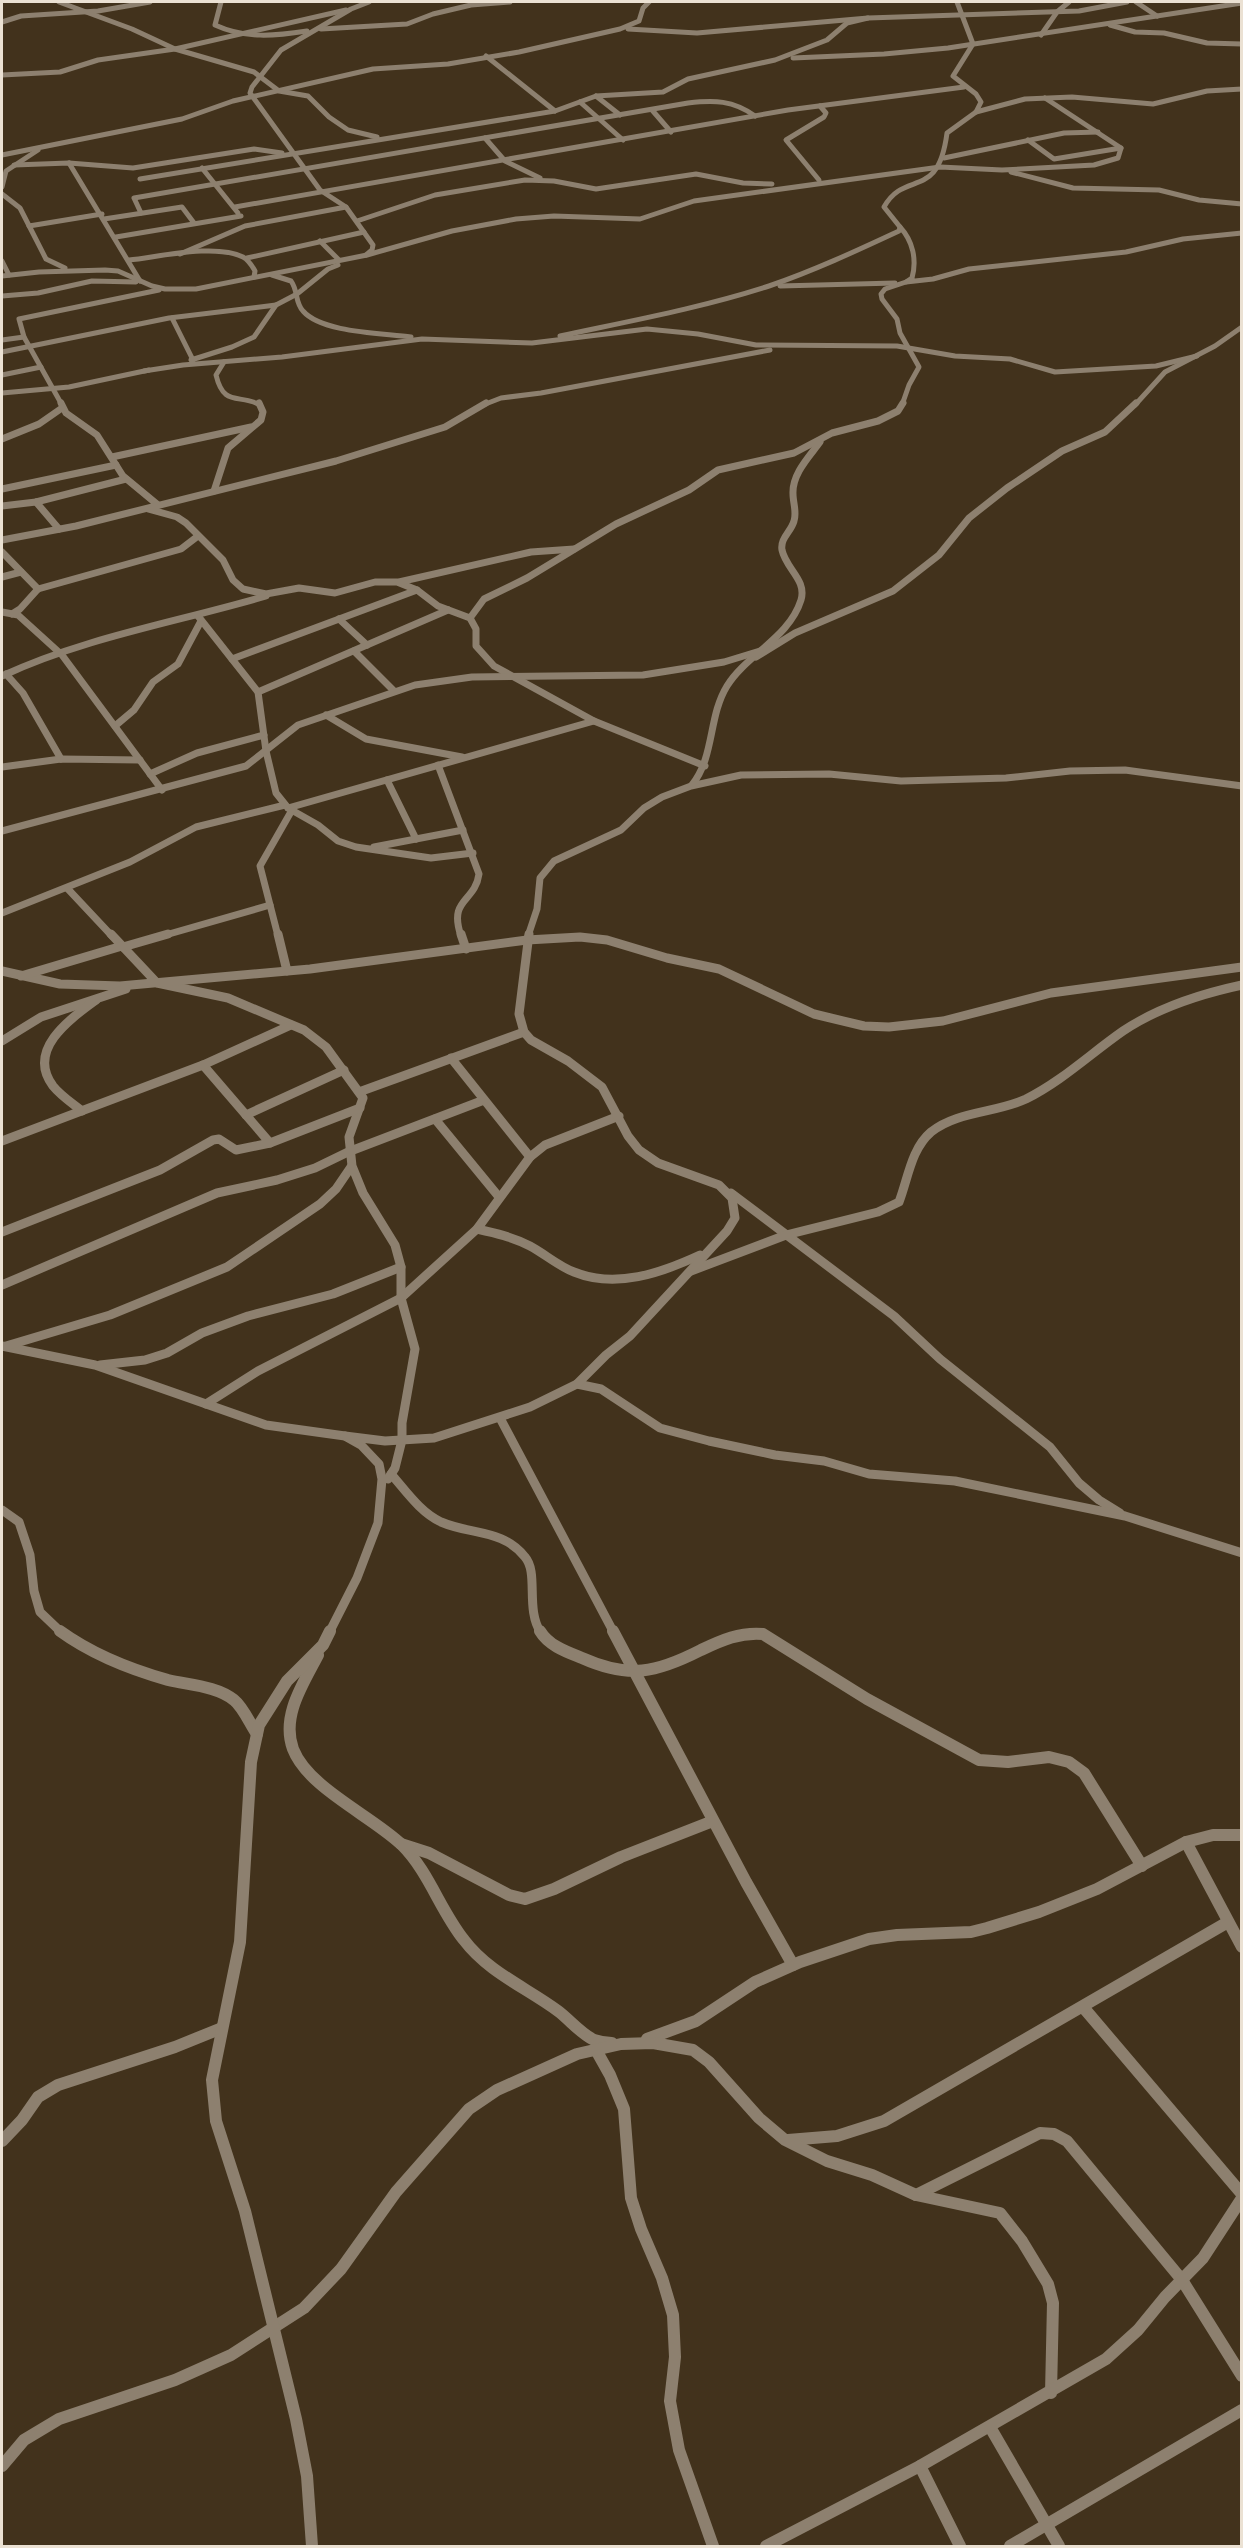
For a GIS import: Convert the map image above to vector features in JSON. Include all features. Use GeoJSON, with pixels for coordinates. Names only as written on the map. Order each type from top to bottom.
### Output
{"type":"FeatureCollection","features":[{"type":"Feature","properties":{"kind":"street"},"geometry":{"type":"LineString","coordinates":[[59,2],[132,29],[175,49],[244,69],[279,91],[308,96],[348,130],[387,138]]}},
{"type":"Feature","properties":{"kind":"street"},"geometry":{"type":"LineString","coordinates":[[2,22],[34,14],[86,13],[150,2]]}},
{"type":"Feature","properties":{"kind":"street"},"geometry":{"type":"LineString","coordinates":[[221,2],[215,24],[237,35],[275,35],[348,26],[407,24],[433,14],[471,5],[510,2]]}},
{"type":"Feature","properties":{"kind":"street"},"geometry":{"type":"LineString","coordinates":[[2,75],[60,72],[98,60],[175,49],[351,9],[369,2]]}},
{"type":"Feature","properties":{"kind":"street"},"geometry":{"type":"LineString","coordinates":[[2,155],[182,119],[222,104],[374,69],[448,64],[519,52],[620,29],[639,21],[643,8],[650,2]]}},
{"type":"Feature","properties":{"kind":"street"},"geometry":{"type":"LineString","coordinates":[[957,2],[958,14],[970,32],[973,44],[953,76],[964,87],[981,98],[976,112]]}},
{"type":"Feature","properties":{"kind":"street"},"geometry":{"type":"LineString","coordinates":[[1041,35],[1057,12],[1069,2]]}},
{"type":"Feature","properties":{"kind":"street"},"geometry":{"type":"LineString","coordinates":[[620,29],[717,32],[868,18],[1057,12],[1097,9],[1127,2]]}},
{"type":"Feature","properties":{"kind":"street"},"geometry":{"type":"LineString","coordinates":[[1136,2],[1157,16]]}},
{"type":"Feature","properties":{"kind":"street"},"geometry":{"type":"LineString","coordinates":[[140,178],[552,111],[596,96],[663,93],[688,79],[776,60],[884,54],[973,44],[1242,3]]}},
{"type":"Feature","properties":{"kind":"street"},"geometry":{"type":"LineString","coordinates":[[158,505],[126,480],[98,435],[71,418],[62,408],[24,337],[19,319],[165,289],[196,289],[367,255],[373,245],[357,221],[337,199],[323,193],[251,97],[252,87],[281,50],[351,9]]}},
{"type":"Feature","properties":{"kind":"street"},"geometry":{"type":"LineString","coordinates":[[776,60],[827,40],[847,24],[868,18]]}},
{"type":"Feature","properties":{"kind":"street"},"geometry":{"type":"LineString","coordinates":[[1108,24],[1136,32],[1164,33],[1207,43],[1242,44]]}},
{"type":"Feature","properties":{"kind":"street"},"geometry":{"type":"LineString","coordinates":[[486,56],[552,111],[563,125]]}},
{"type":"Feature","properties":{"kind":"street"},"geometry":{"type":"LineString","coordinates":[[235,207],[755,116],[964,87]]}},
{"type":"Feature","properties":{"kind":"street"},"geometry":{"type":"LineString","coordinates":[[470,618],[484,599],[527,578],[616,524],[689,490],[718,470],[794,453],[847,428],[878,421],[898,411],[906,401],[909,386],[920,367],[900,333],[897,319],[882,299],[881,294],[912,278],[915,264],[912,246],[904,230],[884,207],[887,200],[894,194],[927,180],[940,167],[949,130],[976,112],[1015,101],[1091,97],[1153,104],[1207,91],[1242,89]]}},
{"type":"Feature","properties":{"kind":"street"},"geometry":{"type":"LineString","coordinates":[[596,96],[620,115]]}},
{"type":"Feature","properties":{"kind":"street"},"geometry":{"type":"LineString","coordinates":[[1045,98],[1100,132],[1121,148]]}},
{"type":"Feature","properties":{"kind":"street"},"geometry":{"type":"LineString","coordinates":[[141,213],[133,199],[620,115],[722,100],[738,103],[755,116]]}},
{"type":"Feature","properties":{"kind":"street"},"geometry":{"type":"LineString","coordinates":[[580,102],[622,140]]}},
{"type":"Feature","properties":{"kind":"street"},"geometry":{"type":"LineString","coordinates":[[819,180],[786,140],[824,117],[826,113],[820,106]]}},
{"type":"Feature","properties":{"kind":"street"},"geometry":{"type":"LineString","coordinates":[[652,110],[671,132]]}},
{"type":"Feature","properties":{"kind":"street"},"geometry":{"type":"LineString","coordinates":[[944,158],[1064,133],[1100,132]]}},
{"type":"Feature","properties":{"kind":"street"},"geometry":{"type":"LineString","coordinates":[[485,138],[505,160],[521,171],[545,180]]}},
{"type":"Feature","properties":{"kind":"street"},"geometry":{"type":"LineString","coordinates":[[1028,140],[1054,159],[1121,148]]}},
{"type":"Feature","properties":{"kind":"street"},"geometry":{"type":"LineString","coordinates":[[2,187],[4,174],[41,148]]}},
{"type":"Feature","properties":{"kind":"street"},"geometry":{"type":"LineString","coordinates":[[2,352],[172,318],[276,305],[297,294],[328,269],[367,255],[452,231],[516,219],[554,216],[640,219],[694,201],[940,167],[1002,170],[1094,165],[1118,158],[1121,148]]}},
{"type":"Feature","properties":{"kind":"street"},"geometry":{"type":"LineString","coordinates":[[14,165],[69,163],[133,168],[254,149],[264,149],[286,155]]}},
{"type":"Feature","properties":{"kind":"street"},"geometry":{"type":"LineString","coordinates":[[69,163],[143,282]]}},
{"type":"Feature","properties":{"kind":"street"},"geometry":{"type":"LineString","coordinates":[[133,168],[153,195]]}},
{"type":"Feature","properties":{"kind":"street"},"geometry":{"type":"LineString","coordinates":[[202,168],[235,207],[245,226]]}},
{"type":"Feature","properties":{"kind":"street"},"geometry":{"type":"LineString","coordinates":[[1002,170],[1073,188],[1159,190],[1199,200],[1242,204]]}},
{"type":"Feature","properties":{"kind":"street"},"geometry":{"type":"LineString","coordinates":[[357,221],[435,195],[525,180],[545,180],[596,189],[696,174],[755,184],[836,180]]}},
{"type":"Feature","properties":{"kind":"street"},"geometry":{"type":"LineString","coordinates":[[164,193],[174,208]]}},
{"type":"Feature","properties":{"kind":"street"},"geometry":{"type":"LineString","coordinates":[[2,194],[20,208],[46,260],[74,271]]}},
{"type":"Feature","properties":{"kind":"street"},"geometry":{"type":"LineString","coordinates":[[180,254],[245,226],[346,207]]}},
{"type":"Feature","properties":{"kind":"street"},"geometry":{"type":"LineString","coordinates":[[29,226],[174,208],[183,208],[194,223]]}},
{"type":"Feature","properties":{"kind":"street"},"geometry":{"type":"LineString","coordinates":[[116,237],[241,216]]}},
{"type":"Feature","properties":{"kind":"street"},"geometry":{"type":"LineString","coordinates":[[267,274],[290,280],[296,284],[297,303],[303,313],[326,324],[422,339],[532,344],[573,332],[687,309],[769,286],[863,249],[894,234],[900,227]]}},
{"type":"Feature","properties":{"kind":"street"},"geometry":{"type":"LineString","coordinates":[[129,260],[180,254],[236,254],[247,258],[364,232]]}},
{"type":"Feature","properties":{"kind":"street"},"geometry":{"type":"LineString","coordinates":[[769,286],[906,282],[933,279],[969,269],[1126,252],[1183,238],[1242,233]]}},
{"type":"Feature","properties":{"kind":"street"},"geometry":{"type":"LineString","coordinates":[[320,241],[339,260]]}},
{"type":"Feature","properties":{"kind":"street"},"geometry":{"type":"LineString","coordinates":[[247,258],[255,272],[254,277]]}},
{"type":"Feature","properties":{"kind":"street"},"geometry":{"type":"LineString","coordinates":[[2,261],[9,276]]}},
{"type":"Feature","properties":{"kind":"street"},"geometry":{"type":"LineString","coordinates":[[2,276],[39,272],[118,272],[165,289]]}},
{"type":"Feature","properties":{"kind":"street"},"geometry":{"type":"LineString","coordinates":[[2,296],[38,293],[92,281],[143,282]]}},
{"type":"Feature","properties":{"kind":"street"},"geometry":{"type":"LineString","coordinates":[[38,293],[51,311]]}},
{"type":"Feature","properties":{"kind":"street"},"geometry":{"type":"LineString","coordinates":[[2,393],[53,389],[193,360],[254,337],[276,305]]}},
{"type":"Feature","properties":{"kind":"street"},"geometry":{"type":"LineString","coordinates":[[172,318],[193,360]]}},
{"type":"Feature","properties":{"kind":"street"},"geometry":{"type":"LineString","coordinates":[[753,658],[795,633],[893,591],[939,555],[969,518],[986,504],[1052,457],[1105,432],[1124,417],[1165,372],[1197,356],[1242,327]]}},
{"type":"Feature","properties":{"kind":"street"},"geometry":{"type":"LineString","coordinates":[[544,341],[654,329],[698,334],[756,345],[857,344],[908,348],[955,356],[1010,359],[1055,372],[1138,368],[1197,356]]}},
{"type":"Feature","properties":{"kind":"street"},"geometry":{"type":"LineString","coordinates":[[2,340],[24,337]]}},
{"type":"Feature","properties":{"kind":"street"},"geometry":{"type":"LineString","coordinates":[[144,371],[282,357],[422,339]]}},
{"type":"Feature","properties":{"kind":"street"},"geometry":{"type":"LineString","coordinates":[[3,538],[60,529],[336,461],[429,433],[456,422],[488,402],[501,398],[541,393],[790,346]]}},
{"type":"Feature","properties":{"kind":"street"},"geometry":{"type":"LineString","coordinates":[[214,491],[228,448],[261,420],[262,407],[256,402],[226,395],[216,375],[224,362]]}},
{"type":"Feature","properties":{"kind":"street"},"geometry":{"type":"LineString","coordinates":[[2,375],[41,367]]}},
{"type":"Feature","properties":{"kind":"street"},"geometry":{"type":"LineString","coordinates":[[2,430],[4,438],[39,424],[62,408]]}},
{"type":"Feature","properties":{"kind":"street"},"geometry":{"type":"LineString","coordinates":[[112,457],[254,426]]}},
{"type":"Feature","properties":{"kind":"street"},"geometry":{"type":"LineString","coordinates":[[691,786],[705,766],[721,696],[737,672],[785,627],[801,601],[802,585],[784,556],[782,541],[794,520],[793,489],[796,479],[824,438]]}},
{"type":"Feature","properties":{"kind":"street"},"geometry":{"type":"LineString","coordinates":[[2,489],[116,465]]}},
{"type":"Feature","properties":{"kind":"street"},"geometry":{"type":"LineString","coordinates":[[2,506],[36,502],[126,480]]}},
{"type":"Feature","properties":{"kind":"street"},"geometry":{"type":"LineString","coordinates":[[36,502],[60,529]]}},
{"type":"Feature","properties":{"kind":"street"},"geometry":{"type":"LineString","coordinates":[[145,509],[177,517],[223,560],[236,584],[253,593],[274,593]]}},
{"type":"Feature","properties":{"kind":"street"},"geometry":{"type":"LineString","coordinates":[[2,617],[16,613],[28,597],[38,589],[181,549],[198,536]]}},
{"type":"Feature","properties":{"kind":"street"},"geometry":{"type":"LineString","coordinates":[[61,759],[23,693],[4,675],[122,633],[199,619],[274,593],[299,588],[342,592],[375,582],[397,582],[531,552],[575,549]]}},
{"type":"Feature","properties":{"kind":"street"},"geometry":{"type":"LineString","coordinates":[[2,552],[38,589]]}},
{"type":"Feature","properties":{"kind":"street"},"geometry":{"type":"LineString","coordinates":[[2,577],[21,572]]}},
{"type":"Feature","properties":{"kind":"street"},"geometry":{"type":"LineString","coordinates":[[397,582],[417,590],[432,602],[448,610],[470,618],[475,623],[476,646],[481,654],[511,677],[594,721],[705,766]]}},
{"type":"Feature","properties":{"kind":"street"},"geometry":{"type":"LineString","coordinates":[[232,659],[417,590]]}},
{"type":"Feature","properties":{"kind":"street"},"geometry":{"type":"LineString","coordinates":[[258,692],[448,610]]}},
{"type":"Feature","properties":{"kind":"street"},"geometry":{"type":"LineString","coordinates":[[2,612],[16,613],[62,655],[162,790]]}},
{"type":"Feature","properties":{"kind":"street"},"geometry":{"type":"LineString","coordinates":[[199,619],[258,692],[266,751],[276,793],[288,807],[339,841],[366,849],[431,858],[473,853]]}},
{"type":"Feature","properties":{"kind":"street"},"geometry":{"type":"LineString","coordinates":[[115,726],[134,710],[153,682],[178,664],[199,619]]}},
{"type":"Feature","properties":{"kind":"street"},"geometry":{"type":"LineString","coordinates":[[339,619],[368,645]]}},
{"type":"Feature","properties":{"kind":"street"},"geometry":{"type":"LineString","coordinates":[[354,651],[394,691]]}},
{"type":"Feature","properties":{"kind":"street"},"geometry":{"type":"LineString","coordinates":[[2,831],[246,766],[290,729],[394,691],[442,680],[643,675],[724,662],[760,651]]}},
{"type":"Feature","properties":{"kind":"street"},"geometry":{"type":"LineString","coordinates":[[326,715],[366,739],[465,758]]}},
{"type":"Feature","properties":{"kind":"street"},"geometry":{"type":"LineString","coordinates":[[2,913],[144,856],[195,828],[288,807],[594,721]]}},
{"type":"Feature","properties":{"kind":"street"},"geometry":{"type":"LineString","coordinates":[[150,774],[197,753],[264,735]]}},
{"type":"Feature","properties":{"kind":"street"},"geometry":{"type":"LineString","coordinates":[[2,767],[61,759],[140,760]]}},
{"type":"Feature","properties":{"kind":"street"},"geometry":{"type":"LineString","coordinates":[[438,765],[473,853],[479,880],[475,890],[458,907],[456,915],[466,949]]}},
{"type":"Feature","properties":{"kind":"street"},"geometry":{"type":"LineString","coordinates":[[1125,1516],[1079,1483],[1050,1447],[940,1359],[894,1316],[719,1185],[658,1162],[639,1150],[627,1136],[620,1116],[602,1087],[568,1061],[531,1040],[524,1032],[519,1014],[527,940],[537,909],[540,878],[548,867],[565,855],[621,830],[653,802],[691,786],[731,776],[841,775],[901,781],[998,779],[1070,771],[1112,770],[1147,772],[1242,786]]}},
{"type":"Feature","properties":{"kind":"street"},"geometry":{"type":"LineString","coordinates":[[387,780],[416,839]]}},
{"type":"Feature","properties":{"kind":"street"},"geometry":{"type":"LineString","coordinates":[[287,971],[260,866],[288,807]]}},
{"type":"Feature","properties":{"kind":"street"},"geometry":{"type":"LineString","coordinates":[[366,849],[464,830]]}},
{"type":"Feature","properties":{"kind":"street"},"geometry":{"type":"LineString","coordinates":[[67,888],[157,983],[228,998],[304,1030],[326,1047],[363,1098],[352,1124],[348,1152],[351,1167],[356,1180],[395,1245],[401,1268],[400,1298],[415,1349],[402,1423],[402,1440],[391,1474],[381,1493]]}},
{"type":"Feature","properties":{"kind":"street"},"geometry":{"type":"LineString","coordinates":[[21,976],[270,905]]}},
{"type":"Feature","properties":{"kind":"street"},"geometry":{"type":"LineString","coordinates":[[2,971],[46,984],[67,986],[145,984],[287,971],[527,940],[580,937],[607,940],[667,958],[719,969],[814,1014],[864,1026],[890,1027],[943,1021],[1051,993],[1242,967]]}},
{"type":"Feature","properties":{"kind":"street"},"geometry":{"type":"LineString","coordinates":[[2,1041],[41,1017],[101,996],[145,984]]}},
{"type":"Feature","properties":{"kind":"street"},"geometry":{"type":"LineString","coordinates":[[686,1274],[786,1235],[878,1212],[900,1202],[909,1179],[914,1156],[929,1134],[946,1122],[970,1114],[1000,1109],[1041,1092],[1068,1075],[1110,1040],[1165,1007],[1192,996],[1242,985]]}},
{"type":"Feature","properties":{"kind":"street"},"geometry":{"type":"LineString","coordinates":[[81,1111],[53,1086],[46,1075],[47,1047],[66,1023],[101,996]]}},
{"type":"Feature","properties":{"kind":"street"},"geometry":{"type":"LineString","coordinates":[[2,1141],[203,1065],[291,1025]]}},
{"type":"Feature","properties":{"kind":"street"},"geometry":{"type":"LineString","coordinates":[[359,1092],[524,1032]]}},
{"type":"Feature","properties":{"kind":"street"},"geometry":{"type":"LineString","coordinates":[[451,1058],[530,1157]]}},
{"type":"Feature","properties":{"kind":"street"},"geometry":{"type":"LineString","coordinates":[[203,1065],[270,1143]]}},
{"type":"Feature","properties":{"kind":"street"},"geometry":{"type":"LineString","coordinates":[[246,1115],[344,1070]]}},
{"type":"Feature","properties":{"kind":"street"},"geometry":{"type":"LineString","coordinates":[[2,1285],[217,1193],[315,1168],[348,1152],[484,1100]]}},
{"type":"Feature","properties":{"kind":"street"},"geometry":{"type":"LineString","coordinates":[[2,1232],[160,1170],[216,1139],[234,1150],[270,1143],[360,1108]]}},
{"type":"Feature","properties":{"kind":"street"},"geometry":{"type":"LineString","coordinates":[[206,1404],[258,1371],[400,1298],[477,1228],[530,1157],[545,1145],[620,1116]]}},
{"type":"Feature","properties":{"kind":"street"},"geometry":{"type":"LineString","coordinates":[[435,1119],[499,1197]]}},
{"type":"Feature","properties":{"kind":"street"},"geometry":{"type":"LineString","coordinates":[[2,1346],[49,1335],[144,1303],[204,1279],[245,1257],[267,1237],[311,1212],[342,1184],[351,1167]]}},
{"type":"Feature","properties":{"kind":"street"},"geometry":{"type":"LineString","coordinates":[[2,1346],[95,1365],[266,1425],[385,1441],[434,1438],[530,1407],[577,1384],[606,1355],[630,1336],[727,1231],[735,1218],[732,1198],[719,1185]]}},
{"type":"Feature","properties":{"kind":"street"},"geometry":{"type":"LineString","coordinates":[[477,1228],[525,1243],[574,1273],[595,1278],[621,1278],[651,1273],[707,1251]]}},
{"type":"Feature","properties":{"kind":"street"},"geometry":{"type":"LineString","coordinates":[[95,1365],[145,1360],[167,1353],[211,1330],[248,1316],[333,1294],[401,1268]]}},
{"type":"Feature","properties":{"kind":"street"},"geometry":{"type":"LineString","coordinates":[[577,1384],[601,1389],[660,1428],[709,1441],[776,1455],[824,1461],[869,1473],[903,1478],[955,1481],[1125,1516],[1242,1553]]}},
{"type":"Feature","properties":{"kind":"street"},"geometry":{"type":"LineString","coordinates":[[500,1418],[713,1821],[793,1965]]}},
{"type":"Feature","properties":{"kind":"street"},"geometry":{"type":"LineString","coordinates":[[345,1436],[361,1445],[379,1464],[382,1479],[378,1523],[357,1578],[297,1694],[288,1736],[296,1753],[317,1781],[399,1843],[411,1855],[465,1942],[486,1963],[537,1995],[590,2037],[602,2043],[654,2043],[693,2050],[709,2062],[759,2118],[785,2140],[827,2161],[872,2175],[916,2195],[1000,2213],[1022,2241],[1048,2284],[1053,2303],[1051,2393]]}},
{"type":"Feature","properties":{"kind":"street"},"geometry":{"type":"LineString","coordinates":[[391,1474],[420,1506],[439,1521],[490,1533],[512,1542],[528,1560],[530,1599],[534,1618],[542,1635],[555,1646],[624,1672],[683,1659],[737,1634],[751,1632],[763,1634],[867,1699],[980,1760],[1008,1762],[1049,1757],[1069,1762],[1084,1773],[1142,1866]]}},
{"type":"Feature","properties":{"kind":"street"},"geometry":{"type":"LineString","coordinates":[[2,1510],[19,1522],[30,1555],[39,1612],[58,1630],[80,1645],[116,1664],[169,1680],[215,1690],[235,1700],[257,1734]]}},
{"type":"Feature","properties":{"kind":"street"},"geometry":{"type":"LineString","coordinates":[[312,2547],[307,2476],[297,2419],[244,2211],[216,2121],[212,2080],[240,1942],[251,1762],[257,1734],[269,1707],[287,1681],[323,1645]]}},
{"type":"Feature","properties":{"kind":"street"},"geometry":{"type":"LineString","coordinates":[[399,1843],[429,1853],[509,1896],[525,1899],[554,1889],[621,1857],[713,1821]]}},
{"type":"Feature","properties":{"kind":"street"},"geometry":{"type":"LineString","coordinates":[[2,2466],[24,2440],[59,2419],[175,2380],[231,2355],[304,2308],[341,2269],[396,2192],[469,2109],[497,2090],[577,2054],[656,2037],[696,2021],[755,1982],[793,1965],[868,1939],[897,1935],[971,1932],[987,1928],[1039,1912],[1097,1889],[1186,1842],[1213,1835],[1242,1835]]}},
{"type":"Feature","properties":{"kind":"street"},"geometry":{"type":"LineString","coordinates":[[1186,1842],[1242,1947]]}},
{"type":"Feature","properties":{"kind":"street"},"geometry":{"type":"LineString","coordinates":[[785,2140],[837,2136],[884,2121],[1228,1922]]}},
{"type":"Feature","properties":{"kind":"street"},"geometry":{"type":"LineString","coordinates":[[766,2547],[920,2466],[1051,2393],[1106,2359],[1138,2330],[1203,2258],[1242,2196],[1083,2007]]}},
{"type":"Feature","properties":{"kind":"street"},"geometry":{"type":"LineString","coordinates":[[2,2140],[22,2120],[38,2097],[58,2085],[175,2047],[222,2028]]}},
{"type":"Feature","properties":{"kind":"street"},"geometry":{"type":"LineString","coordinates":[[596,2050],[610,2075],[624,2109],[631,2198],[641,2229],[662,2278],[673,2315],[675,2357],[670,2402],[680,2450],[713,2547]]}},
{"type":"Feature","properties":{"kind":"street"},"geometry":{"type":"LineString","coordinates":[[916,2195],[1040,2133],[1054,2134],[1067,2140],[1182,2280],[1242,2376]]}},
{"type":"Feature","properties":{"kind":"street"},"geometry":{"type":"LineString","coordinates":[[1010,2547],[1242,2410]]}},
{"type":"Feature","properties":{"kind":"street"},"geometry":{"type":"LineString","coordinates":[[990,2427],[1059,2547]]}},
{"type":"Feature","properties":{"kind":"street"},"geometry":{"type":"LineString","coordinates":[[920,2466],[960,2547]]}}]}
